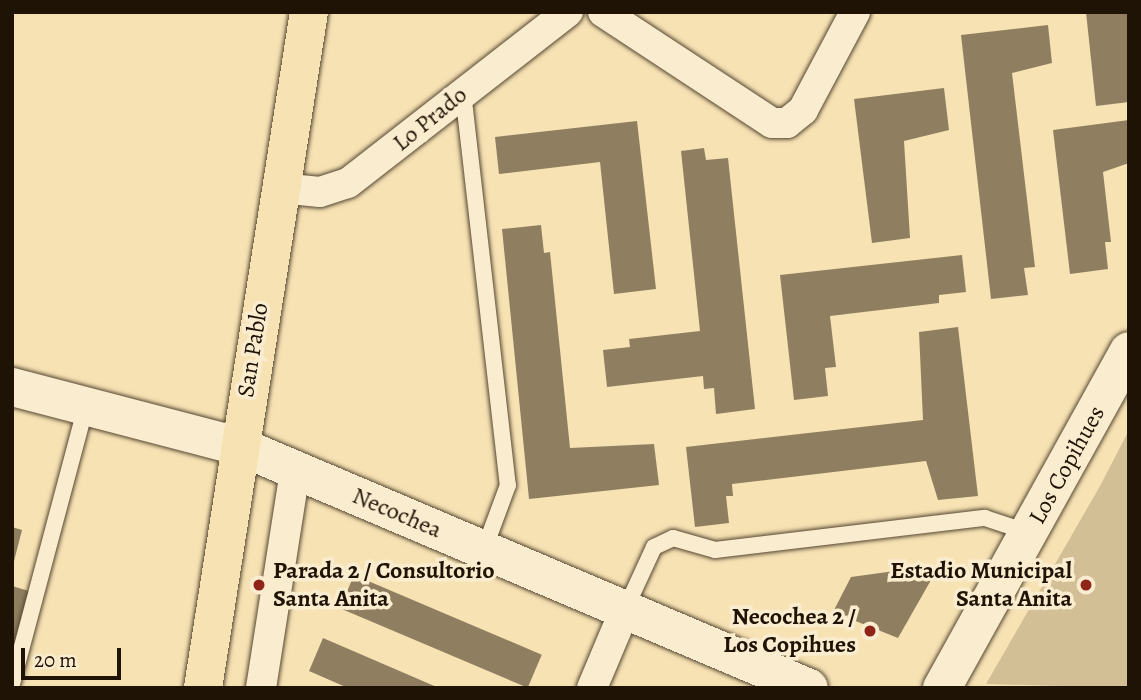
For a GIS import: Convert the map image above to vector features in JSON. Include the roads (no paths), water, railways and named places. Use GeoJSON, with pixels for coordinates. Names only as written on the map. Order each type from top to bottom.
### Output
{"type":"FeatureCollection","features":[{"type":"Feature","properties":{"kind":"main road","name":"San Pablo"},"geometry":{"type":"LineString","coordinates":[[203,688],[309,12]]}},
{"type":"Feature","properties":{"kind":"street","name":"Lo Prado"},"geometry":{"type":"LineString","coordinates":[[280,188],[337,189],[568,12]]}},
{"type":"Feature","properties":{"kind":"street"},"geometry":{"type":"LineString","coordinates":[[603,12],[772,123],[788,123],[803,110],[855,12]]}},
{"type":"Feature","properties":{"kind":"street","name":"Los Copihues"},"geometry":{"type":"LineString","coordinates":[[942,688],[1129,352]]}},
{"type":"Feature","properties":{"kind":"street","name":"Necochea"},"geometry":{"type":"LineString","coordinates":[[12,387],[239,446],[809,688]]}},
{"type":"Feature","properties":{"kind":"street"},"geometry":{"type":"LineString","coordinates":[[261,688],[295,470]]}},
{"type":"Feature","properties":{"kind":"street"},"geometry":{"type":"LineString","coordinates":[[592,688],[625,610]]}},
{"type":"Feature","properties":{"kind":"lane"},"geometry":{"type":"LineString","coordinates":[[463,92],[508,485],[484,550]]}},
{"type":"Feature","properties":{"kind":"lane"},"geometry":{"type":"LineString","coordinates":[[12,684],[86,406]]}},
{"type":"Feature","properties":{"kind":"lane"},"geometry":{"type":"LineString","coordinates":[[625,610],[654,547],[673,538],[715,550],[985,518],[1030,533]]}},
{"type":"Feature","properties":{"kind":"place","name":"Parada 2 / Consultorio Santa Anita"},"geometry":{"type":"Point","coordinates":[259,585]}},
{"type":"Feature","properties":{"kind":"place","name":"Estadio Municipal Santa Anita"},"geometry":{"type":"Point","coordinates":[1086,585]}},
{"type":"Feature","properties":{"kind":"place","name":"Necochea 2 / Los Copihues"},"geometry":{"type":"Point","coordinates":[870,631]}}]}
